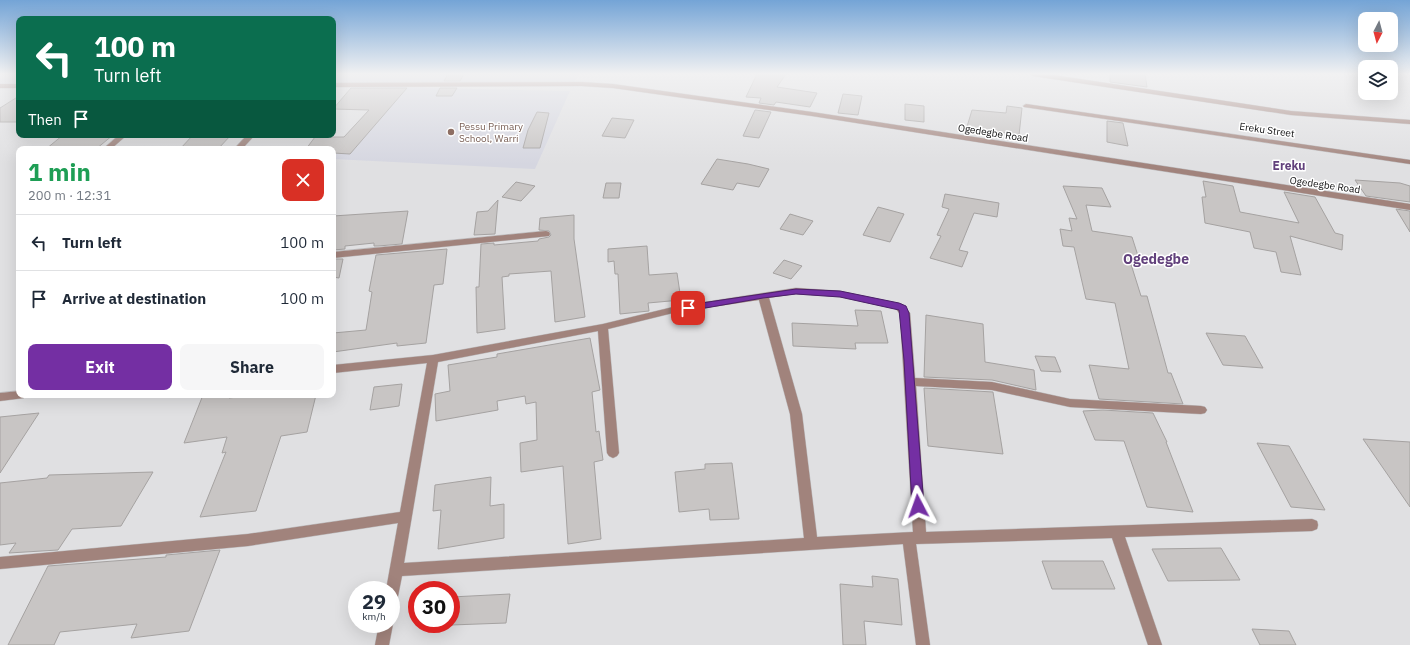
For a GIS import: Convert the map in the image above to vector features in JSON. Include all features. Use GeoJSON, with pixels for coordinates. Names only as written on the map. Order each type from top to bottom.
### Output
{"type":"FeatureCollection","features":[{"type":"Feature","properties":{"kind":"street","name":"Ogedegbe Road"},"geometry":{"type":"LineString","coordinates":[[736,104],[1410,207]]}},
{"type":"Feature","properties":{"kind":"street"},"geometry":{"type":"LineString","coordinates":[[1232,104],[1291,113],[1410,122]]}},
{"type":"Feature","properties":{"kind":"street","name":"Ereku Street"},"geometry":{"type":"LineString","coordinates":[[1026,106],[1410,162]]}},
{"type":"Feature","properties":{"kind":"street"},"geometry":{"type":"LineString","coordinates":[[110,146],[120,138]]}},
{"type":"Feature","properties":{"kind":"street"},"geometry":{"type":"LineString","coordinates":[[241,146],[248,138]]}},
{"type":"Feature","properties":{"kind":"street"},"geometry":{"type":"LineString","coordinates":[[336,255],[546,234]]}},
{"type":"Feature","properties":{"kind":"street"},"geometry":{"type":"LineString","coordinates":[[336,369],[433,359],[603,327],[673,310],[763,295],[796,292],[840,294],[899,306],[905,313],[910,382],[915,538],[923,645]]}},
{"type":"Feature","properties":{"kind":"street"},"geometry":{"type":"LineString","coordinates":[[763,295],[796,414],[811,543]]}},
{"type":"Feature","properties":{"kind":"street"},"geometry":{"type":"LineString","coordinates":[[603,327],[613,453]]}},
{"type":"Feature","properties":{"kind":"street"},"geometry":{"type":"LineString","coordinates":[[395,581],[433,359]]}},
{"type":"Feature","properties":{"kind":"street"},"geometry":{"type":"LineString","coordinates":[[910,382],[992,386],[1070,403],[1201,410]]}},
{"type":"Feature","properties":{"kind":"street"},"geometry":{"type":"LineString","coordinates":[[0,397],[16,395]]}},
{"type":"Feature","properties":{"kind":"street"},"geometry":{"type":"LineString","coordinates":[[0,563],[248,540],[405,517]]}},
{"type":"Feature","properties":{"kind":"street"},"geometry":{"type":"LineString","coordinates":[[397,570],[811,543],[915,538],[1312,525]]}},
{"type":"Feature","properties":{"kind":"street"},"geometry":{"type":"LineString","coordinates":[[1117,532],[1155,645]]}},
{"type":"Feature","properties":{"kind":"street"},"geometry":{"type":"LineString","coordinates":[[382,645],[384,633]]}},
{"type":"Feature","properties":{"kind":"shaded area","name":"Pessu Primary School, Warri"},"geometry":{"type":"Polygon","coordinates":[[[374,104],[564,104],[535,169],[336,159],[336,147],[374,104]]]}},
{"type":"Feature","properties":{"kind":"building"},"geometry":{"type":"Polygon","coordinates":[[[6,104],[16,104],[16,122],[0,122],[0,108],[6,104]]]}},
{"type":"Feature","properties":{"kind":"building"},"geometry":{"type":"Polygon","coordinates":[[[337,104],[393,104],[350,154],[336,153],[336,146],[308,146],[314,138],[344,137],[369,110],[336,109],[337,104]]]}},
{"type":"Feature","properties":{"kind":"building"},"geometry":{"type":"Polygon","coordinates":[[[790,104],[811,104],[810,107],[790,104]]]}},
{"type":"Feature","properties":{"kind":"building"},"geometry":{"type":"Polygon","coordinates":[[[840,104],[860,104],[858,115],[838,113],[840,104]]]}},
{"type":"Feature","properties":{"kind":"building"},"geometry":{"type":"Polygon","coordinates":[[[905,104],[924,106],[924,122],[905,120],[905,104]]]}},
{"type":"Feature","properties":{"kind":"building"},"geometry":{"type":"Polygon","coordinates":[[[1007,106],[1022,108],[1019,135],[988,130],[987,134],[966,130],[972,110],[1006,113],[1007,106]]]}},
{"type":"Feature","properties":{"kind":"building"},"geometry":{"type":"Polygon","coordinates":[[[755,110],[771,112],[759,138],[743,136],[755,110]]]}},
{"type":"Feature","properties":{"kind":"building"},"geometry":{"type":"Polygon","coordinates":[[[537,112],[549,113],[540,148],[523,148],[528,130],[537,112]]]}},
{"type":"Feature","properties":{"kind":"building"},"geometry":{"type":"Polygon","coordinates":[[[612,118],[634,120],[625,138],[602,136],[612,118]]]}},
{"type":"Feature","properties":{"kind":"building"},"geometry":{"type":"Polygon","coordinates":[[[1107,121],[1123,123],[1128,146],[1107,142],[1107,121]]]}},
{"type":"Feature","properties":{"kind":"building"},"geometry":{"type":"Polygon","coordinates":[[[59,138],[109,138],[100,146],[50,146],[59,138]]]}},
{"type":"Feature","properties":{"kind":"building"},"geometry":{"type":"Polygon","coordinates":[[[190,138],[228,138],[221,146],[183,146],[190,138]]]}},
{"type":"Feature","properties":{"kind":"building"},"geometry":{"type":"Polygon","coordinates":[[[717,159],[769,169],[759,187],[737,183],[733,190],[701,184],[717,159]]]}},
{"type":"Feature","properties":{"kind":"building"},"geometry":{"type":"Polygon","coordinates":[[[1355,180],[1400,183],[1410,186],[1410,202],[1366,196],[1355,180]]]}},
{"type":"Feature","properties":{"kind":"building"},"geometry":{"type":"Polygon","coordinates":[[[1203,181],[1233,186],[1240,212],[1299,223],[1284,192],[1315,197],[1335,233],[1343,235],[1342,250],[1290,236],[1301,275],[1281,272],[1276,252],[1254,248],[1250,232],[1205,223],[1202,197],[1206,197],[1203,181]]]}},
{"type":"Feature","properties":{"kind":"building"},"geometry":{"type":"Polygon","coordinates":[[[516,182],[535,186],[521,201],[502,197],[516,182]]]}},
{"type":"Feature","properties":{"kind":"building"},"geometry":{"type":"Polygon","coordinates":[[[606,183],[621,183],[619,198],[603,198],[606,183]]]}},
{"type":"Feature","properties":{"kind":"building"},"geometry":{"type":"Polygon","coordinates":[[[1063,186],[1102,188],[1111,207],[1086,205],[1092,231],[1132,237],[1140,262],[1130,261],[1141,296],[1147,296],[1168,373],[1171,373],[1183,404],[1099,399],[1089,365],[1129,369],[1115,303],[1086,299],[1074,247],[1063,246],[1060,229],[1072,231],[1069,218],[1077,219],[1063,186]]]}},
{"type":"Feature","properties":{"kind":"building"},"geometry":{"type":"Polygon","coordinates":[[[945,194],[999,203],[997,217],[974,213],[959,250],[968,252],[962,267],[930,258],[941,236],[937,235],[949,209],[942,207],[945,194]]]}},
{"type":"Feature","properties":{"kind":"building"},"geometry":{"type":"Polygon","coordinates":[[[498,200],[495,234],[474,235],[477,212],[488,211],[498,200]]]}},
{"type":"Feature","properties":{"kind":"building"},"geometry":{"type":"Polygon","coordinates":[[[878,207],[904,214],[890,242],[863,235],[878,207]]]}},
{"type":"Feature","properties":{"kind":"building"},"geometry":{"type":"Polygon","coordinates":[[[1396,209],[1410,211],[1410,232],[1396,209]]]}},
{"type":"Feature","properties":{"kind":"building"},"geometry":{"type":"Polygon","coordinates":[[[408,211],[402,244],[374,246],[374,243],[345,246],[345,249],[336,250],[336,216],[408,211]]]}},
{"type":"Feature","properties":{"kind":"building"},"geometry":{"type":"Polygon","coordinates":[[[790,214],[813,221],[803,235],[780,229],[790,214]]]}},
{"type":"Feature","properties":{"kind":"building"},"geometry":{"type":"Polygon","coordinates":[[[574,215],[574,239],[585,317],[555,322],[551,271],[509,274],[509,276],[502,277],[505,329],[477,333],[476,287],[479,287],[481,244],[494,243],[494,245],[538,241],[539,239],[549,237],[551,235],[549,231],[539,230],[540,218],[574,215]]]}},
{"type":"Feature","properties":{"kind":"building"},"geometry":{"type":"Polygon","coordinates":[[[647,246],[649,275],[677,273],[681,300],[648,303],[649,311],[620,314],[618,274],[615,274],[614,261],[608,262],[608,249],[647,246]]]}},
{"type":"Feature","properties":{"kind":"building"},"geometry":{"type":"Polygon","coordinates":[[[447,249],[443,284],[434,285],[426,343],[397,346],[397,343],[336,352],[336,333],[366,330],[372,292],[369,291],[376,255],[447,249]]]}},
{"type":"Feature","properties":{"kind":"building"},"geometry":{"type":"Polygon","coordinates":[[[336,259],[343,259],[339,278],[336,278],[336,259]]]}},
{"type":"Feature","properties":{"kind":"building"},"geometry":{"type":"Polygon","coordinates":[[[784,260],[802,266],[791,279],[773,273],[784,260]]]}},
{"type":"Feature","properties":{"kind":"building"},"geometry":{"type":"Polygon","coordinates":[[[855,310],[881,311],[888,343],[855,343],[856,349],[793,346],[792,323],[858,326],[855,310]]]}},
{"type":"Feature","properties":{"kind":"building"},"geometry":{"type":"Polygon","coordinates":[[[926,315],[983,324],[985,362],[1034,370],[1036,390],[992,380],[924,377],[926,315]]]}},
{"type":"Feature","properties":{"kind":"building"},"geometry":{"type":"Polygon","coordinates":[[[1206,333],[1245,336],[1263,368],[1223,365],[1206,333]]]}},
{"type":"Feature","properties":{"kind":"building"},"geometry":{"type":"Polygon","coordinates":[[[590,338],[600,390],[592,392],[596,432],[599,431],[603,460],[594,462],[601,539],[568,544],[563,466],[521,472],[520,443],[537,440],[536,402],[526,404],[525,396],[497,401],[498,410],[436,421],[435,394],[450,391],[448,365],[497,357],[497,354],[590,338]]]}},
{"type":"Feature","properties":{"kind":"building"},"geometry":{"type":"Polygon","coordinates":[[[1035,356],[1055,357],[1061,372],[1041,371],[1035,356]]]}},
{"type":"Feature","properties":{"kind":"building"},"geometry":{"type":"Polygon","coordinates":[[[402,384],[399,406],[370,410],[374,387],[402,384]]]}},
{"type":"Feature","properties":{"kind":"building"},"geometry":{"type":"Polygon","coordinates":[[[924,388],[993,392],[1003,454],[928,446],[924,388]]]}},
{"type":"Feature","properties":{"kind":"building"},"geometry":{"type":"Polygon","coordinates":[[[202,398],[315,398],[307,432],[281,436],[256,511],[200,517],[226,452],[222,453],[227,437],[184,443],[202,398]]]}},
{"type":"Feature","properties":{"kind":"building"},"geometry":{"type":"Polygon","coordinates":[[[1103,410],[1153,413],[1167,442],[1193,512],[1147,507],[1124,441],[1095,440],[1083,411],[1103,410]]]}},
{"type":"Feature","properties":{"kind":"building"},"geometry":{"type":"Polygon","coordinates":[[[39,413],[0,473],[0,417],[39,413]]]}},
{"type":"Feature","properties":{"kind":"building"},"geometry":{"type":"Polygon","coordinates":[[[1363,439],[1410,442],[1410,507],[1363,439]]]}},
{"type":"Feature","properties":{"kind":"building"},"geometry":{"type":"Polygon","coordinates":[[[1257,443],[1289,446],[1325,510],[1291,507],[1257,443]]]}},
{"type":"Feature","properties":{"kind":"building"},"geometry":{"type":"Polygon","coordinates":[[[732,463],[739,519],[710,520],[709,509],[679,512],[675,472],[705,469],[705,464],[732,463]]]}},
{"type":"Feature","properties":{"kind":"building"},"geometry":{"type":"Polygon","coordinates":[[[153,472],[121,526],[72,529],[58,550],[9,553],[16,543],[0,545],[0,483],[47,478],[49,475],[153,472]]]}},
{"type":"Feature","properties":{"kind":"building"},"geometry":{"type":"Polygon","coordinates":[[[491,477],[490,506],[504,504],[504,538],[438,549],[441,510],[433,511],[435,485],[491,477]]]}},
{"type":"Feature","properties":{"kind":"building"},"geometry":{"type":"Polygon","coordinates":[[[1221,548],[1240,580],[1168,581],[1152,549],[1221,548]]]}},
{"type":"Feature","properties":{"kind":"building"},"geometry":{"type":"Polygon","coordinates":[[[220,550],[189,631],[131,638],[137,624],[60,632],[54,645],[8,645],[48,566],[166,557],[166,555],[220,550]]]}},
{"type":"Feature","properties":{"kind":"building"},"geometry":{"type":"Polygon","coordinates":[[[1042,561],[1103,561],[1115,589],[1052,589],[1042,561]]]}},
{"type":"Feature","properties":{"kind":"building"},"geometry":{"type":"Polygon","coordinates":[[[872,576],[898,579],[902,625],[864,621],[866,645],[843,645],[840,584],[873,587],[872,576]]]}},
{"type":"Feature","properties":{"kind":"building"},"geometry":{"type":"Polygon","coordinates":[[[510,594],[506,623],[460,625],[460,597],[510,594]]]}},
{"type":"Feature","properties":{"kind":"building"},"geometry":{"type":"Polygon","coordinates":[[[1252,629],[1289,631],[1296,645],[1260,645],[1252,629]]]}},
{"type":"Feature","properties":{"kind":"place","name":"Pessu Primary School, Warri"},"geometry":{"type":"Point","coordinates":[451,132]}},
{"type":"Feature","properties":{"kind":"district","name":"Ereku"},"geometry":{"type":"Point","coordinates":[1289,165]}},
{"type":"Feature","properties":{"kind":"district","name":"Ogedegbe"},"geometry":{"type":"Point","coordinates":[1156,259]}},
{"type":"Feature","properties":{"kind":"route"},"geometry":{"type":"LineString","coordinates":[[688,308],[763,295],[796,292],[840,294],[899,306],[902,308],[905,313],[909,360],[918,506]]}}]}
